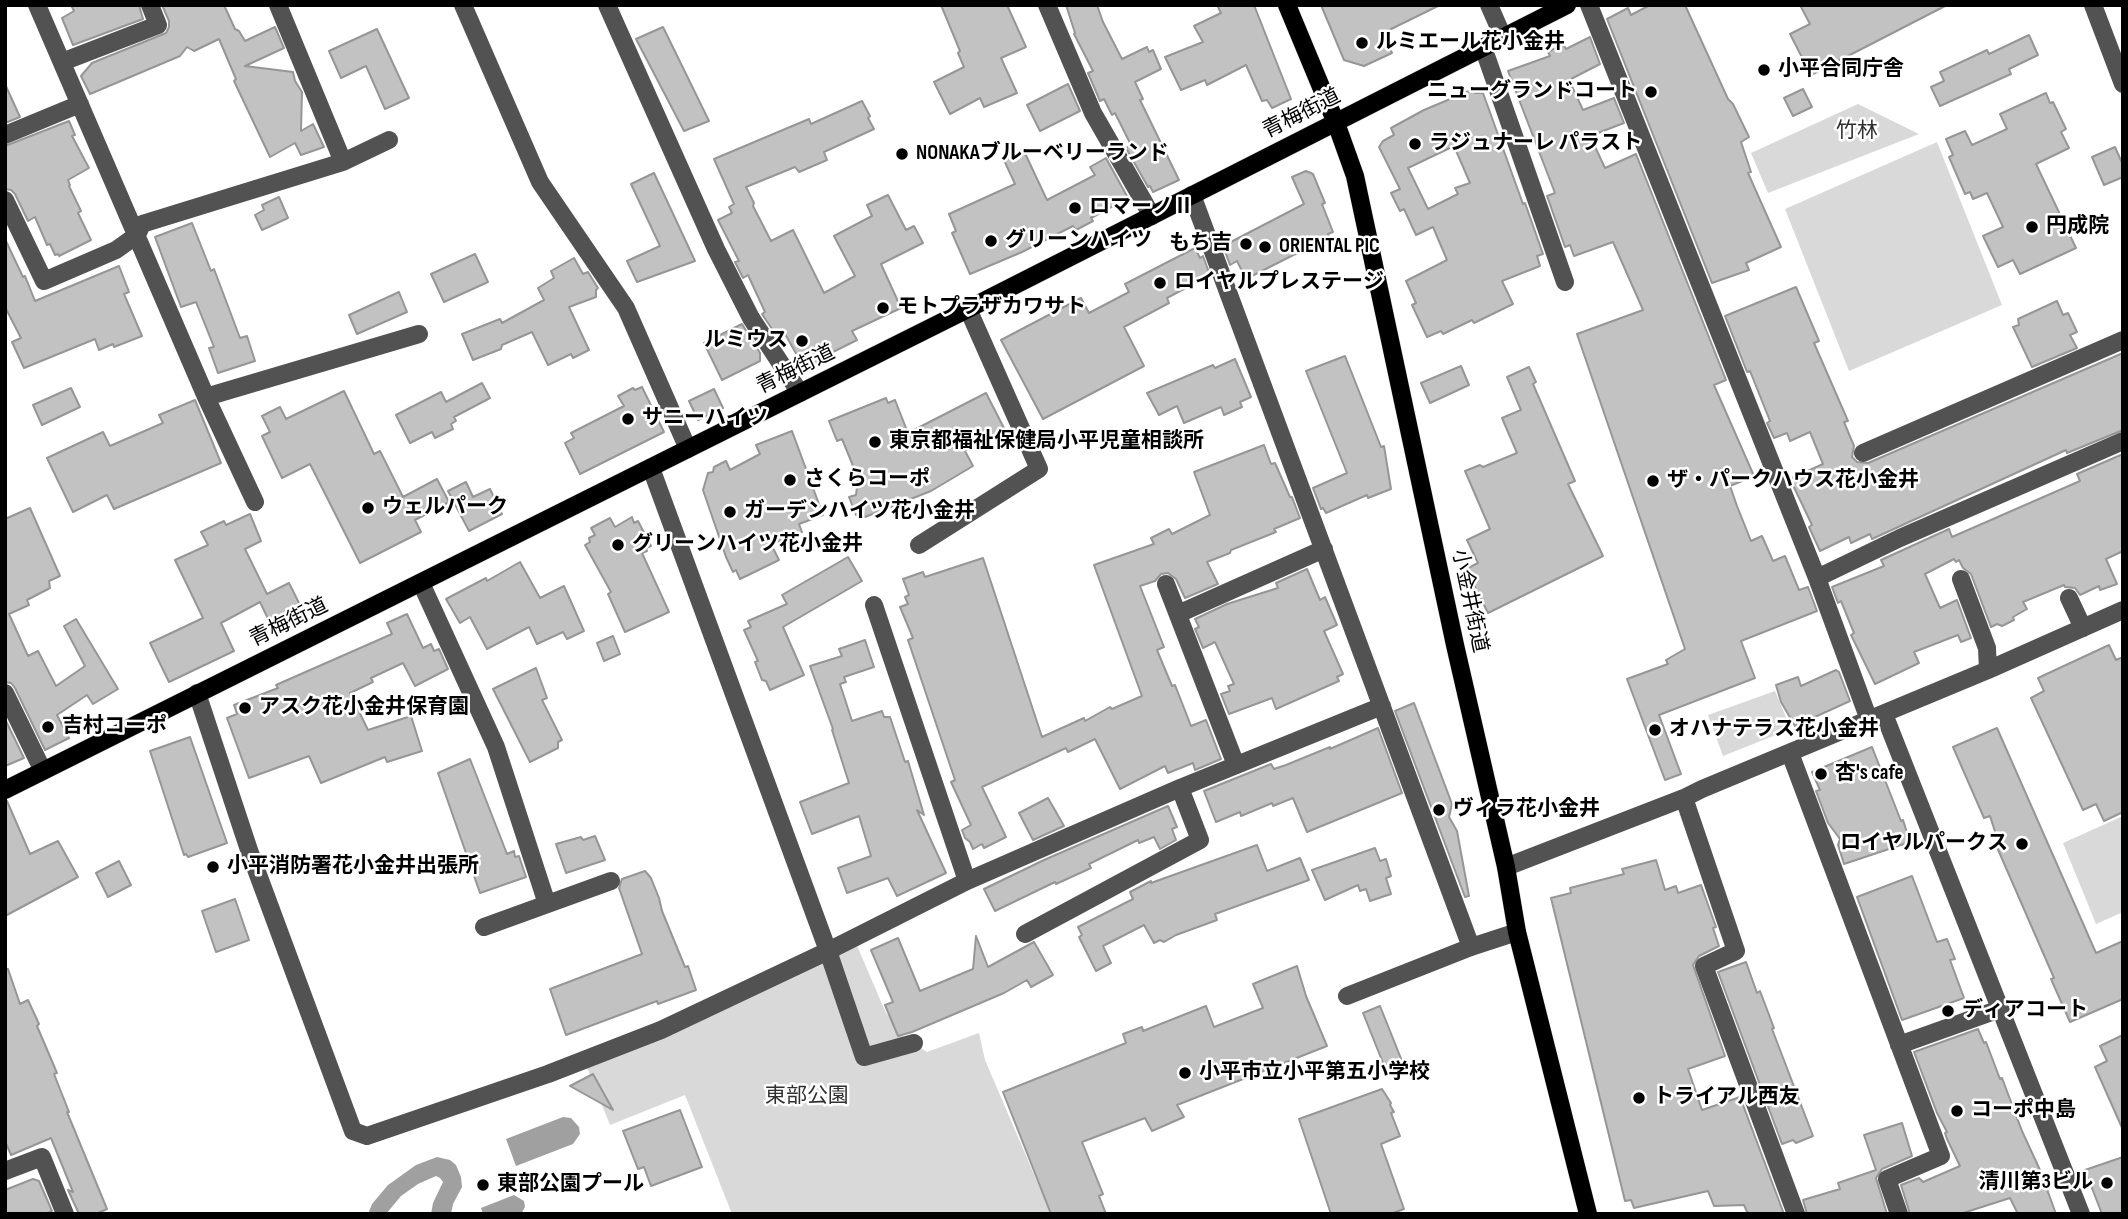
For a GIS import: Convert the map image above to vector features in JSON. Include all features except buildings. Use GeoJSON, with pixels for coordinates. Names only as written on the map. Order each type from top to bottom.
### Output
{"type":"FeatureCollection","features":[{"type":"Feature","properties":{"kind":"main road","name":"小金井街道"},"geometry":{"type":"LineString","coordinates":[[1287,5],[1336,123],[1354,176],[1452,632],[1506,867],[1517,932],[1588,1214]]}},
{"type":"Feature","properties":{"kind":"main road","name":"青梅街道"},"geometry":{"type":"LineString","coordinates":[[5,790],[968,309],[1567,5]]}},
{"type":"Feature","properties":{"kind":"street"},"geometry":{"type":"LineString","coordinates":[[37,5],[254,502]]}},
{"type":"Feature","properties":{"kind":"street"},"geometry":{"type":"LineString","coordinates":[[62,62],[158,25],[150,5]]}},
{"type":"Feature","properties":{"kind":"street"},"geometry":{"type":"LineString","coordinates":[[278,5],[343,162]]}},
{"type":"Feature","properties":{"kind":"street"},"geometry":{"type":"LineString","coordinates":[[463,5],[540,182],[626,308],[688,449]]}},
{"type":"Feature","properties":{"kind":"street"},"geometry":{"type":"LineString","coordinates":[[607,5],[716,249],[751,318],[800,393]]}},
{"type":"Feature","properties":{"kind":"street"},"geometry":{"type":"LineString","coordinates":[[1047,5],[1093,113],[1152,216]]}},
{"type":"Feature","properties":{"kind":"street"},"geometry":{"type":"LineString","coordinates":[[1489,5],[1503,37]]}},
{"type":"Feature","properties":{"kind":"street"},"geometry":{"type":"LineString","coordinates":[[1589,5],[1817,579],[2000,1009],[2081,1214]]}},
{"type":"Feature","properties":{"kind":"street"},"geometry":{"type":"LineString","coordinates":[[2093,5],[2123,84]]}},
{"type":"Feature","properties":{"kind":"street"},"geometry":{"type":"LineString","coordinates":[[1483,47],[1565,282]]}},
{"type":"Feature","properties":{"kind":"street"},"geometry":{"type":"LineString","coordinates":[[5,135],[80,104]]}},
{"type":"Feature","properties":{"kind":"street"},"geometry":{"type":"LineString","coordinates":[[5,200],[44,281],[116,250],[137,236],[142,224],[343,162],[389,141]]}},
{"type":"Feature","properties":{"kind":"street"},"geometry":{"type":"LineString","coordinates":[[1192,195],[1471,947]]}},
{"type":"Feature","properties":{"kind":"street"},"geometry":{"type":"LineString","coordinates":[[919,545],[1039,469],[968,309]]}},
{"type":"Feature","properties":{"kind":"street"},"geometry":{"type":"LineString","coordinates":[[206,397],[419,334]]}},
{"type":"Feature","properties":{"kind":"street"},"geometry":{"type":"LineString","coordinates":[[1863,453],[2123,340]]}},
{"type":"Feature","properties":{"kind":"street"},"geometry":{"type":"LineString","coordinates":[[1817,579],[1900,538],[2123,441]]}},
{"type":"Feature","properties":{"kind":"street"},"geometry":{"type":"LineString","coordinates":[[651,468],[828,951],[863,1057],[914,1043]]}},
{"type":"Feature","properties":{"kind":"street"},"geometry":{"type":"LineString","coordinates":[[1178,614],[1324,549]]}},
{"type":"Feature","properties":{"kind":"street"},"geometry":{"type":"LineString","coordinates":[[1961,579],[1987,648],[1988,670]]}},
{"type":"Feature","properties":{"kind":"street"},"geometry":{"type":"LineString","coordinates":[[421,583],[496,747],[547,904]]}},
{"type":"Feature","properties":{"kind":"street"},"geometry":{"type":"LineString","coordinates":[[1166,584],[1236,765]]}},
{"type":"Feature","properties":{"kind":"street"},"geometry":{"type":"LineString","coordinates":[[2069,598],[2083,628]]}},
{"type":"Feature","properties":{"kind":"street"},"geometry":{"type":"LineString","coordinates":[[874,605],[967,881]]}},
{"type":"Feature","properties":{"kind":"street"},"geometry":{"type":"LineString","coordinates":[[1506,867],[1790,754],[2123,610]]}},
{"type":"Feature","properties":{"kind":"street"},"geometry":{"type":"LineString","coordinates":[[5,693],[43,771]]}},
{"type":"Feature","properties":{"kind":"street"},"geometry":{"type":"LineString","coordinates":[[197,693],[250,853],[353,1131],[367,1136],[548,1074],[687,1018],[967,881],[1180,788],[1382,706]]}},
{"type":"Feature","properties":{"kind":"street"},"geometry":{"type":"LineString","coordinates":[[1790,754],[1941,1156],[1887,1179],[1899,1214]]}},
{"type":"Feature","properties":{"kind":"street"},"geometry":{"type":"LineString","coordinates":[[1025,934],[1200,840],[1180,788]]}},
{"type":"Feature","properties":{"kind":"street"},"geometry":{"type":"LineString","coordinates":[[1684,798],[1736,951],[1704,966],[1796,1214]]}},
{"type":"Feature","properties":{"kind":"street"},"geometry":{"type":"LineString","coordinates":[[484,927],[611,881]]}},
{"type":"Feature","properties":{"kind":"street"},"geometry":{"type":"LineString","coordinates":[[1347,996],[1471,947],[1517,932]]}},
{"type":"Feature","properties":{"kind":"street"},"geometry":{"type":"LineString","coordinates":[[1899,1045],[2000,1009]]}},
{"type":"Feature","properties":{"kind":"street"},"geometry":{"type":"LineString","coordinates":[[5,1171],[42,1157],[65,1214]]}},
{"type":"Feature","properties":{"kind":"green space","name":"竹林"},"geometry":{"type":"Polygon","coordinates":[[[1858,104],[1919,134],[1768,193],[1751,153],[1858,104]]]}},
{"type":"Feature","properties":{"kind":"green space"},"geometry":{"type":"Polygon","coordinates":[[[1937,142],[2002,305],[1849,371],[1785,209],[1937,142]]]}},
{"type":"Feature","properties":{"kind":"green space"},"geometry":{"type":"Polygon","coordinates":[[[1775,691],[1791,729],[1723,756],[1708,715],[1775,691]]]}},
{"type":"Feature","properties":{"kind":"green space"},"geometry":{"type":"Polygon","coordinates":[[[2123,816],[2123,912],[2096,924],[2063,843],[2123,816]]]}},
{"type":"Feature","properties":{"kind":"green space","name":"東部公園"},"geometry":{"type":"Polygon","coordinates":[[[852,934],[885,1011],[901,1035],[927,1052],[979,1033],[985,1060],[1051,1214],[732,1214],[685,1095],[610,1125],[582,1055],[663,1022],[852,934]]]}},
{"type":"Feature","properties":{"kind":"shaded area"},"geometry":{"type":"Polygon","coordinates":[[[563,1117],[571,1118],[579,1127],[580,1134],[573,1144],[516,1166],[506,1139],[563,1117]]]}},
{"type":"Feature","properties":{"kind":"shaded area"},"geometry":{"type":"Polygon","coordinates":[[[437,1157],[450,1160],[456,1165],[461,1177],[462,1187],[451,1214],[431,1214],[443,1182],[436,1176],[401,1196],[386,1214],[368,1214],[372,1204],[388,1185],[416,1165],[437,1157]]]}},
{"type":"Feature","properties":{"kind":"shaded area"},"geometry":{"type":"Polygon","coordinates":[[[514,1195],[524,1201],[525,1207],[521,1214],[483,1214],[481,1208],[514,1195]]]}},
{"type":"Feature","properties":{"kind":"place","name":"ルミエール花小金井"},"geometry":{"type":"Point","coordinates":[1362,43]}},
{"type":"Feature","properties":{"kind":"place","name":"小平合同庁舎"},"geometry":{"type":"Point","coordinates":[1764,70]}},
{"type":"Feature","properties":{"kind":"place","name":"ニューグランドコート"},"geometry":{"type":"Point","coordinates":[1651,92]}},
{"type":"Feature","properties":{"kind":"place","name":"ラジュナーレ パラスト"},"geometry":{"type":"Point","coordinates":[1415,144]}},
{"type":"Feature","properties":{"kind":"place","name":"NONAKAブルーベリーランド"},"geometry":{"type":"Point","coordinates":[902,154]}},
{"type":"Feature","properties":{"kind":"place","name":"ロマーノⅡ"},"geometry":{"type":"Point","coordinates":[1075,208]}},
{"type":"Feature","properties":{"kind":"place","name":"円成院"},"geometry":{"type":"Point","coordinates":[2032,227]}},
{"type":"Feature","properties":{"kind":"place","name":"グリーンハイツ"},"geometry":{"type":"Point","coordinates":[991,241]}},
{"type":"Feature","properties":{"kind":"place","name":"もち吉"},"geometry":{"type":"Point","coordinates":[1246,244]}},
{"type":"Feature","properties":{"kind":"place","name":"ORIENTAL PIC"},"geometry":{"type":"Point","coordinates":[1265,247]}},
{"type":"Feature","properties":{"kind":"place","name":"ロイヤルプレステージ"},"geometry":{"type":"Point","coordinates":[1160,283]}},
{"type":"Feature","properties":{"kind":"place","name":"モトプラザカワサト"},"geometry":{"type":"Point","coordinates":[883,308]}},
{"type":"Feature","properties":{"kind":"place","name":"ルミウス"},"geometry":{"type":"Point","coordinates":[802,341]}},
{"type":"Feature","properties":{"kind":"place","name":"サニーハイツ"},"geometry":{"type":"Point","coordinates":[628,419]}},
{"type":"Feature","properties":{"kind":"place","name":"東京都福祉保健局小平児童相談所"},"geometry":{"type":"Point","coordinates":[875,442]}},
{"type":"Feature","properties":{"kind":"place","name":"さくらコーポ"},"geometry":{"type":"Point","coordinates":[790,480]}},
{"type":"Feature","properties":{"kind":"place","name":"ザ・パークハウス花小金井"},"geometry":{"type":"Point","coordinates":[1653,481]}},
{"type":"Feature","properties":{"kind":"place","name":"ウェルパーク"},"geometry":{"type":"Point","coordinates":[368,508]}},
{"type":"Feature","properties":{"kind":"place","name":"ガーデンハイツ花小金井"},"geometry":{"type":"Point","coordinates":[730,512]}},
{"type":"Feature","properties":{"kind":"place","name":"グリーンハイツ花小金井"},"geometry":{"type":"Point","coordinates":[618,545]}},
{"type":"Feature","properties":{"kind":"place","name":"アスク花小金井保育園"},"geometry":{"type":"Point","coordinates":[245,708]}},
{"type":"Feature","properties":{"kind":"place","name":"吉村コーポ"},"geometry":{"type":"Point","coordinates":[48,727]}},
{"type":"Feature","properties":{"kind":"place","name":"オハナテラス花小金井"},"geometry":{"type":"Point","coordinates":[1655,730]}},
{"type":"Feature","properties":{"kind":"place","name":"杏's cafe"},"geometry":{"type":"Point","coordinates":[1821,774]}},
{"type":"Feature","properties":{"kind":"place","name":"ヴィラ花小金井"},"geometry":{"type":"Point","coordinates":[1439,810]}},
{"type":"Feature","properties":{"kind":"place","name":"ロイヤルパークス"},"geometry":{"type":"Point","coordinates":[2022,844]}},
{"type":"Feature","properties":{"kind":"place","name":"小平消防署花小金井出張所"},"geometry":{"type":"Point","coordinates":[213,867]}},
{"type":"Feature","properties":{"kind":"place","name":"ディアコート"},"geometry":{"type":"Point","coordinates":[1948,1011]}},
{"type":"Feature","properties":{"kind":"place","name":"小平市立小平第五小学校"},"geometry":{"type":"Point","coordinates":[1185,1073]}},
{"type":"Feature","properties":{"kind":"place","name":"トライアル西友"},"geometry":{"type":"Point","coordinates":[1639,1098]}},
{"type":"Feature","properties":{"kind":"place","name":"コーポ中島"},"geometry":{"type":"Point","coordinates":[1957,1111]}},
{"type":"Feature","properties":{"kind":"place","name":"清川第3ビル"},"geometry":{"type":"Point","coordinates":[2107,1183]}},
{"type":"Feature","properties":{"kind":"place","name":"東部公園プール"},"geometry":{"type":"Point","coordinates":[483,1185]}}]}
